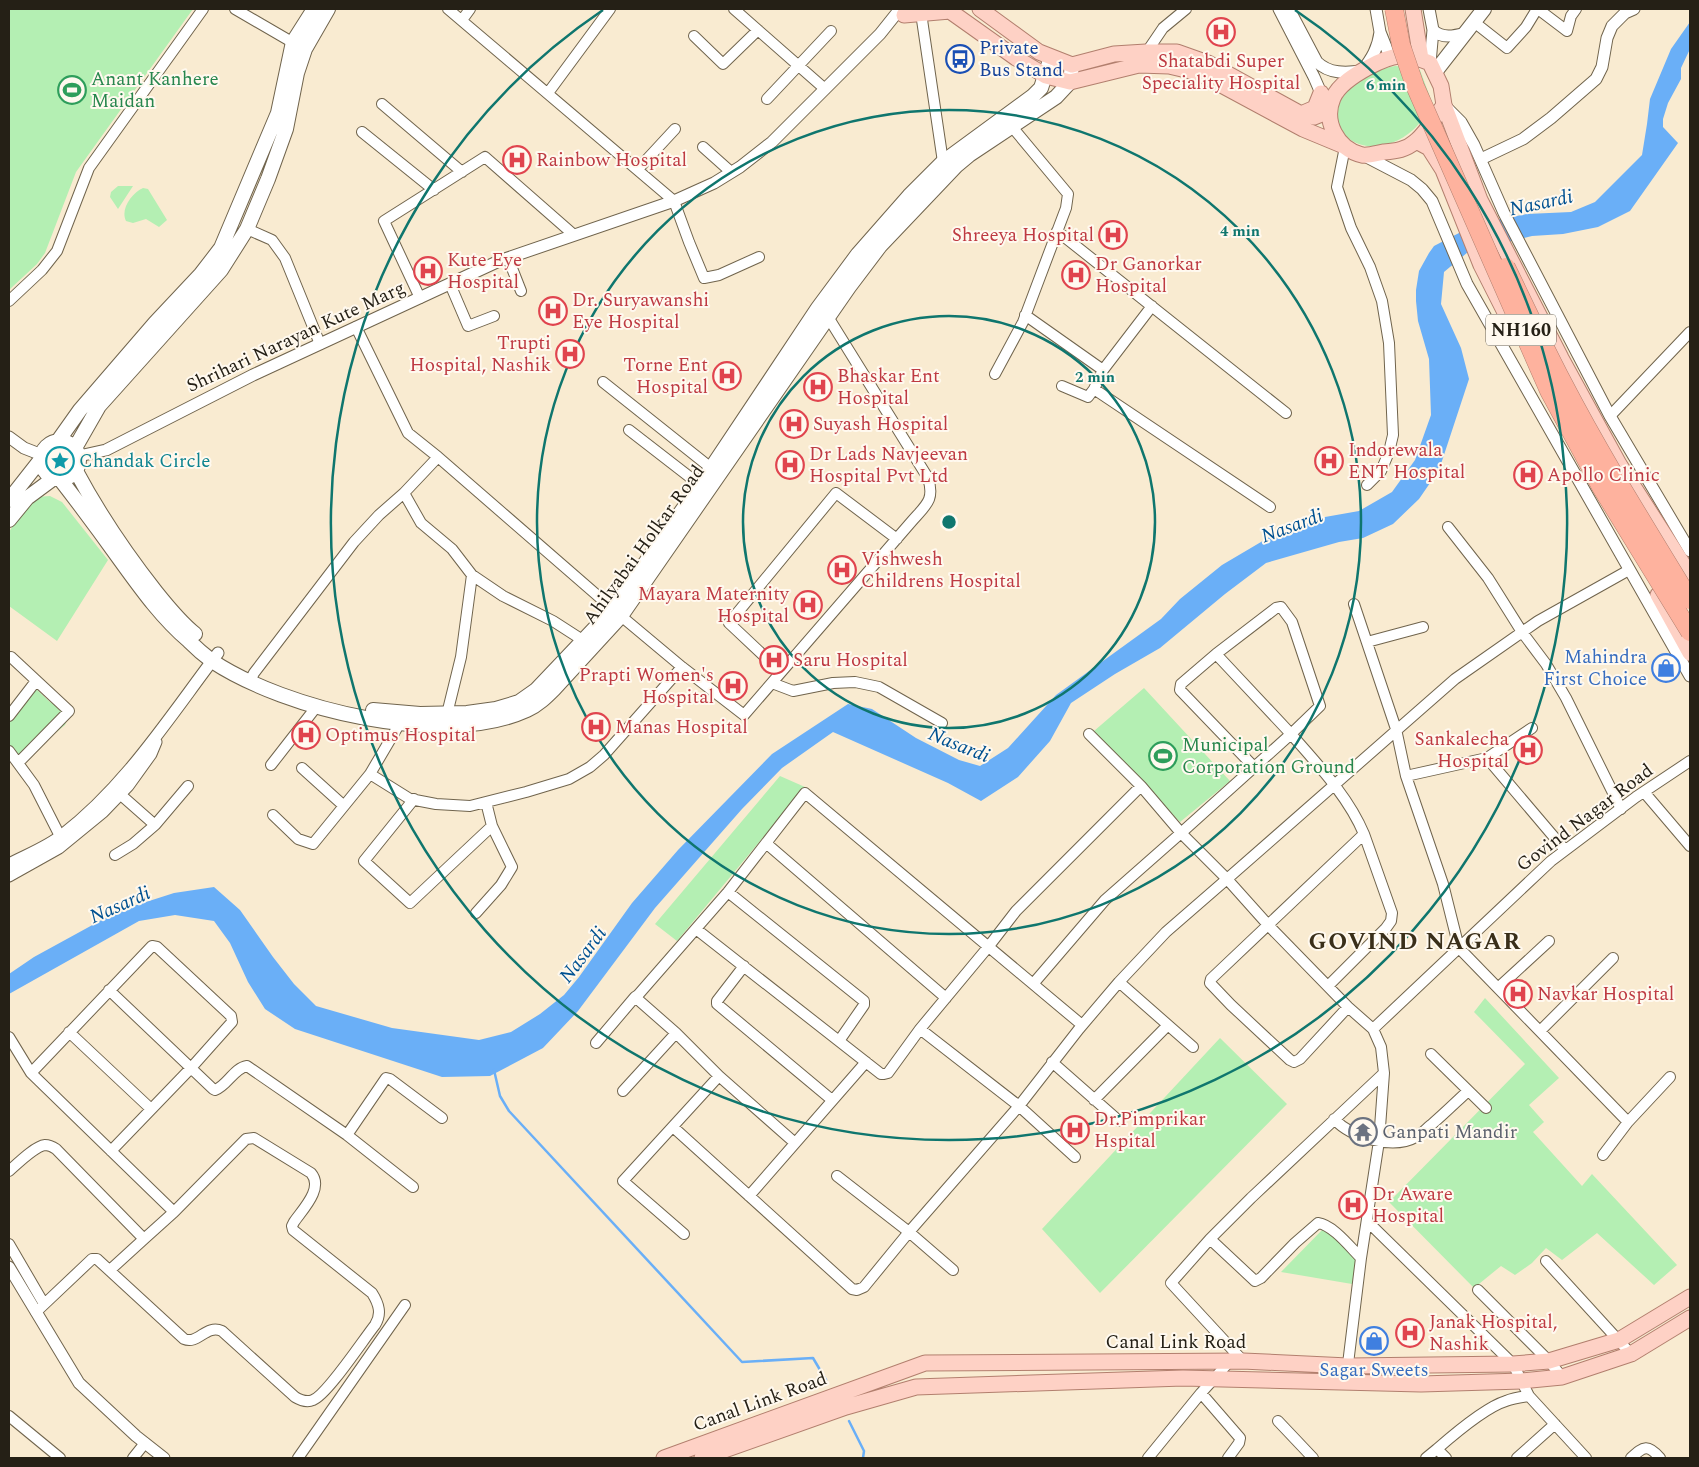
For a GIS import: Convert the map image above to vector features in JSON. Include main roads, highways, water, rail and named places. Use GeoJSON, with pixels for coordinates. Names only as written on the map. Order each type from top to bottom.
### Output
{"type":"FeatureCollection","features":[{"type":"Feature","properties":{"kind":"highway","name":"NH160"},"geometry":{"type":"LineString","coordinates":[[1394,9],[1401,45],[1415,86],[1549,391],[1601,487],[1690,632]]}},
{"type":"Feature","properties":{"kind":"highway","name":"NH160"},"geometry":{"type":"LineString","coordinates":[[1405,9],[1427,92],[1506,267],[1563,383],[1633,507],[1690,600]]}},
{"type":"Feature","properties":{"kind":"main road"},"geometry":{"type":"LineString","coordinates":[[77,452],[99,406],[199,285],[221,248],[278,113],[299,46],[314,9]]}},
{"type":"Feature","properties":{"kind":"main road"},"geometry":{"type":"LineString","coordinates":[[58,442],[80,410],[155,323],[199,285],[221,270],[247,229],[286,129],[299,46],[328,9]]}},
{"type":"Feature","properties":{"kind":"main road"},"geometry":{"type":"LineString","coordinates":[[1387,9],[1393,56]]}},
{"type":"Feature","properties":{"kind":"main road"},"geometry":{"type":"LineString","coordinates":[[1412,9],[1429,65],[1441,86],[1444,105],[1482,204],[1561,358],[1620,464],[1690,575]]}},
{"type":"Feature","properties":{"kind":"main road"},"geometry":{"type":"LineString","coordinates":[[1429,65],[1470,27],[1484,9]]}},
{"type":"Feature","properties":{"kind":"main road"},"geometry":{"type":"LineString","coordinates":[[909,11],[948,10],[1016,58],[1046,76],[1070,82],[1138,65],[1169,66],[1198,73],[1285,120],[1362,155],[1402,150],[1416,141],[1444,105]]}},
{"type":"Feature","properties":{"kind":"main road"},"geometry":{"type":"LineString","coordinates":[[987,11],[1045,55],[1072,65],[1114,54],[1177,52],[1208,63],[1301,114],[1314,116],[1329,111]]}},
{"type":"Feature","properties":{"kind":"main road","name":"Ahilyabai Holkar Road"},"geometry":{"type":"LineString","coordinates":[[252,677],[325,700],[366,710],[420,714],[447,714],[496,709],[518,702],[536,690],[584,641],[617,612],[711,468],[823,313],[849,287],[880,246],[957,165],[1008,122],[1041,88],[1046,76],[1045,55]]}},
{"type":"Feature","properties":{"kind":"main road"},"geometry":{"type":"LineString","coordinates":[[1346,147],[1332,130],[1329,111],[1333,97],[1343,84],[1362,71],[1393,56],[1409,56],[1429,65]]}},
{"type":"Feature","properties":{"kind":"main road"},"geometry":{"type":"LineString","coordinates":[[1070,82],[1072,65]]}},
{"type":"Feature","properties":{"kind":"main road","name":"Ahilyabai Holkar Road"},"geometry":{"type":"LineString","coordinates":[[57,478],[146,596],[169,623],[215,657],[252,677],[317,706],[364,718],[400,723],[477,724],[499,720],[528,709],[554,689],[617,612],[823,313],[858,254],[909,196],[943,162],[1008,122],[1056,97],[1070,82]]}},
{"type":"Feature","properties":{"kind":"main road"},"geometry":{"type":"LineString","coordinates":[[1301,114],[1315,108],[1321,93]]}},
{"type":"Feature","properties":{"kind":"main road"},"geometry":{"type":"LineString","coordinates":[[1416,141],[1429,148],[1443,170],[1481,266],[1597,494],[1690,653]]}},
{"type":"Feature","properties":{"kind":"main road"},"geometry":{"type":"LineString","coordinates":[[9,500],[48,446],[58,442],[70,444],[77,452],[79,460],[76,471],[66,478],[57,478],[45,470],[42,456]]}},
{"type":"Feature","properties":{"kind":"main road","name":"Ahilyabai Holkar Road"},"geometry":{"type":"LineString","coordinates":[[76,471],[98,512],[143,575],[215,657]]}},
{"type":"Feature","properties":{"kind":"main road"},"geometry":{"type":"LineString","coordinates":[[9,520],[27,498],[57,478]]}},
{"type":"Feature","properties":{"kind":"main road"},"geometry":{"type":"LineString","coordinates":[[1674,624],[1690,614]]}},
{"type":"Feature","properties":{"kind":"main road","name":"Canal Link Road"},"geometry":{"type":"LineString","coordinates":[[664,1458],[924,1363],[1236,1361],[1348,1366],[1513,1364],[1549,1361],[1619,1340],[1690,1297]]}},
{"type":"Feature","properties":{"kind":"main road","name":"Canal Link Road"},"geometry":{"type":"LineString","coordinates":[[702,1458],[846,1407],[916,1387],[1214,1378],[1421,1384],[1522,1381],[1562,1377],[1631,1354],[1690,1318]]}},
{"type":"Feature","properties":{"kind":"main road"},"geometry":{"type":"LineString","coordinates":[[895,1374],[897,1392]]}},
{"type":"Feature","properties":{"kind":"water"},"geometry":{"type":"Polygon","coordinates":[[[1690,22],[1690,49],[1681,68],[1681,79],[1668,103],[1663,119],[1663,127],[1678,143],[1630,211],[1598,227],[1563,234],[1532,236],[1468,252],[1444,272],[1441,304],[1461,348],[1469,379],[1439,470],[1419,499],[1393,524],[1363,538],[1339,542],[1266,563],[1160,648],[1115,674],[1071,703],[1050,741],[1018,777],[981,801],[948,783],[833,732],[782,768],[742,809],[655,908],[578,1011],[543,1048],[490,1076],[442,1077],[295,1029],[265,1009],[248,982],[230,943],[214,921],[175,915],[139,921],[9,994],[9,974],[34,957],[118,911],[174,893],[214,887],[240,910],[294,984],[316,1006],[392,1028],[479,1040],[511,1032],[540,1014],[564,995],[632,903],[678,850],[772,754],[848,704],[872,709],[916,738],[959,760],[980,766],[1008,748],[1056,695],[1161,619],[1180,599],[1222,565],[1273,535],[1325,517],[1359,511],[1392,492],[1415,460],[1431,415],[1429,359],[1418,321],[1416,301],[1419,271],[1429,253],[1434,246],[1489,221],[1527,214],[1571,212],[1595,202],[1642,155],[1650,99],[1671,49],[1690,22]]]}},
{"type":"Feature","properties":{"kind":"waterway"},"geometry":{"type":"LineString","coordinates":[[494,1070],[500,1096],[509,1111],[742,1362],[813,1358],[826,1380]]}},
{"type":"Feature","properties":{"kind":"waterway"},"geometry":{"type":"LineString","coordinates":[[849,1421],[864,1451],[863,1458]]}},
{"type":"Feature","properties":{"kind":"place","name":"Shatabdi Super Speciality Hospital"},"geometry":{"type":"Point","coordinates":[1221,32]}},
{"type":"Feature","properties":{"kind":"place","name":"Private Bus Stand"},"geometry":{"type":"Point","coordinates":[960,59]}},
{"type":"Feature","properties":{"kind":"place","name":"Anant Kanhere Maidan"},"geometry":{"type":"Point","coordinates":[72,90]}},
{"type":"Feature","properties":{"kind":"place","name":"Rainbow Hospital"},"geometry":{"type":"Point","coordinates":[517,160]}},
{"type":"Feature","properties":{"kind":"place","name":"Shreeya Hospital"},"geometry":{"type":"Point","coordinates":[1113,235]}},
{"type":"Feature","properties":{"kind":"place","name":"Kute Eye Hospital"},"geometry":{"type":"Point","coordinates":[428,271]}},
{"type":"Feature","properties":{"kind":"place","name":"Dr Ganorkar Hospital"},"geometry":{"type":"Point","coordinates":[1076,275]}},
{"type":"Feature","properties":{"kind":"place","name":"Dr. Suryawanshi Eye Hospital"},"geometry":{"type":"Point","coordinates":[553,311]}},
{"type":"Feature","properties":{"kind":"place","name":"Trupti Hospital, Nashik"},"geometry":{"type":"Point","coordinates":[570,354]}},
{"type":"Feature","properties":{"kind":"place","name":"Torne Ent Hospital"},"geometry":{"type":"Point","coordinates":[727,376]}},
{"type":"Feature","properties":{"kind":"place","name":"Bhaskar Ent Hospital"},"geometry":{"type":"Point","coordinates":[818,387]}},
{"type":"Feature","properties":{"kind":"place","name":"Suyash Hospital"},"geometry":{"type":"Point","coordinates":[794,424]}},
{"type":"Feature","properties":{"kind":"place","name":"Chandak Circle"},"geometry":{"type":"Point","coordinates":[60,461]}},
{"type":"Feature","properties":{"kind":"place","name":"Indorewala ENT Hospital"},"geometry":{"type":"Point","coordinates":[1329,461]}},
{"type":"Feature","properties":{"kind":"place","name":"Dr Lads Navjeevan Hospital Pvt Ltd"},"geometry":{"type":"Point","coordinates":[790,465]}},
{"type":"Feature","properties":{"kind":"place","name":"Apollo Clinic"},"geometry":{"type":"Point","coordinates":[1528,475]}},
{"type":"Feature","properties":{"kind":"place","name":"Vishwesh Childrens Hospital"},"geometry":{"type":"Point","coordinates":[842,570]}},
{"type":"Feature","properties":{"kind":"place","name":"Mayara Maternity Hospital"},"geometry":{"type":"Point","coordinates":[808,605]}},
{"type":"Feature","properties":{"kind":"place","name":"Saru Hospital"},"geometry":{"type":"Point","coordinates":[774,660]}},
{"type":"Feature","properties":{"kind":"place","name":"Mahindra First Choice"},"geometry":{"type":"Point","coordinates":[1666,668]}},
{"type":"Feature","properties":{"kind":"place","name":"Prapti Women's Hospital"},"geometry":{"type":"Point","coordinates":[733,686]}},
{"type":"Feature","properties":{"kind":"place","name":"Manas Hospital"},"geometry":{"type":"Point","coordinates":[596,727]}},
{"type":"Feature","properties":{"kind":"place","name":"Optimus Hospital"},"geometry":{"type":"Point","coordinates":[306,735]}},
{"type":"Feature","properties":{"kind":"place","name":"Sankalecha Hospital"},"geometry":{"type":"Point","coordinates":[1528,750]}},
{"type":"Feature","properties":{"kind":"place","name":"Municipal Corporation Ground"},"geometry":{"type":"Point","coordinates":[1163,756]}},
{"type":"Feature","properties":{"kind":"place","name":"Navkar Hospital"},"geometry":{"type":"Point","coordinates":[1518,994]}},
{"type":"Feature","properties":{"kind":"place","name":"Dr.Pimprikar Hspital"},"geometry":{"type":"Point","coordinates":[1075,1130]}},
{"type":"Feature","properties":{"kind":"place","name":"Ganpati Mandir"},"geometry":{"type":"Point","coordinates":[1363,1132]}},
{"type":"Feature","properties":{"kind":"place","name":"Dr Aware Hospital"},"geometry":{"type":"Point","coordinates":[1353,1205]}},
{"type":"Feature","properties":{"kind":"place","name":"Janak Hospital, Nashik"},"geometry":{"type":"Point","coordinates":[1410,1333]}},
{"type":"Feature","properties":{"kind":"place","name":"Sagar Sweets"},"geometry":{"type":"Point","coordinates":[1374,1341]}},
{"type":"Feature","properties":{"kind":"district","name":"GOVIND NAGAR"},"geometry":{"type":"Point","coordinates":[1415,942]}},
{"type":"Feature","properties":{"kind":"water label","name":"Nasardi"},"geometry":{"type":"Point","coordinates":[1541,203]}},
{"type":"Feature","properties":{"kind":"water label","name":"Nasardi"},"geometry":{"type":"Point","coordinates":[1292,526]}},
{"type":"Feature","properties":{"kind":"water label","name":"Nasardi"},"geometry":{"type":"Point","coordinates":[959,745]}},
{"type":"Feature","properties":{"kind":"water label","name":"Nasardi"},"geometry":{"type":"Point","coordinates":[120,905]}},
{"type":"Feature","properties":{"kind":"water label","name":"Nasardi"},"geometry":{"type":"Point","coordinates":[583,955]}}]}
